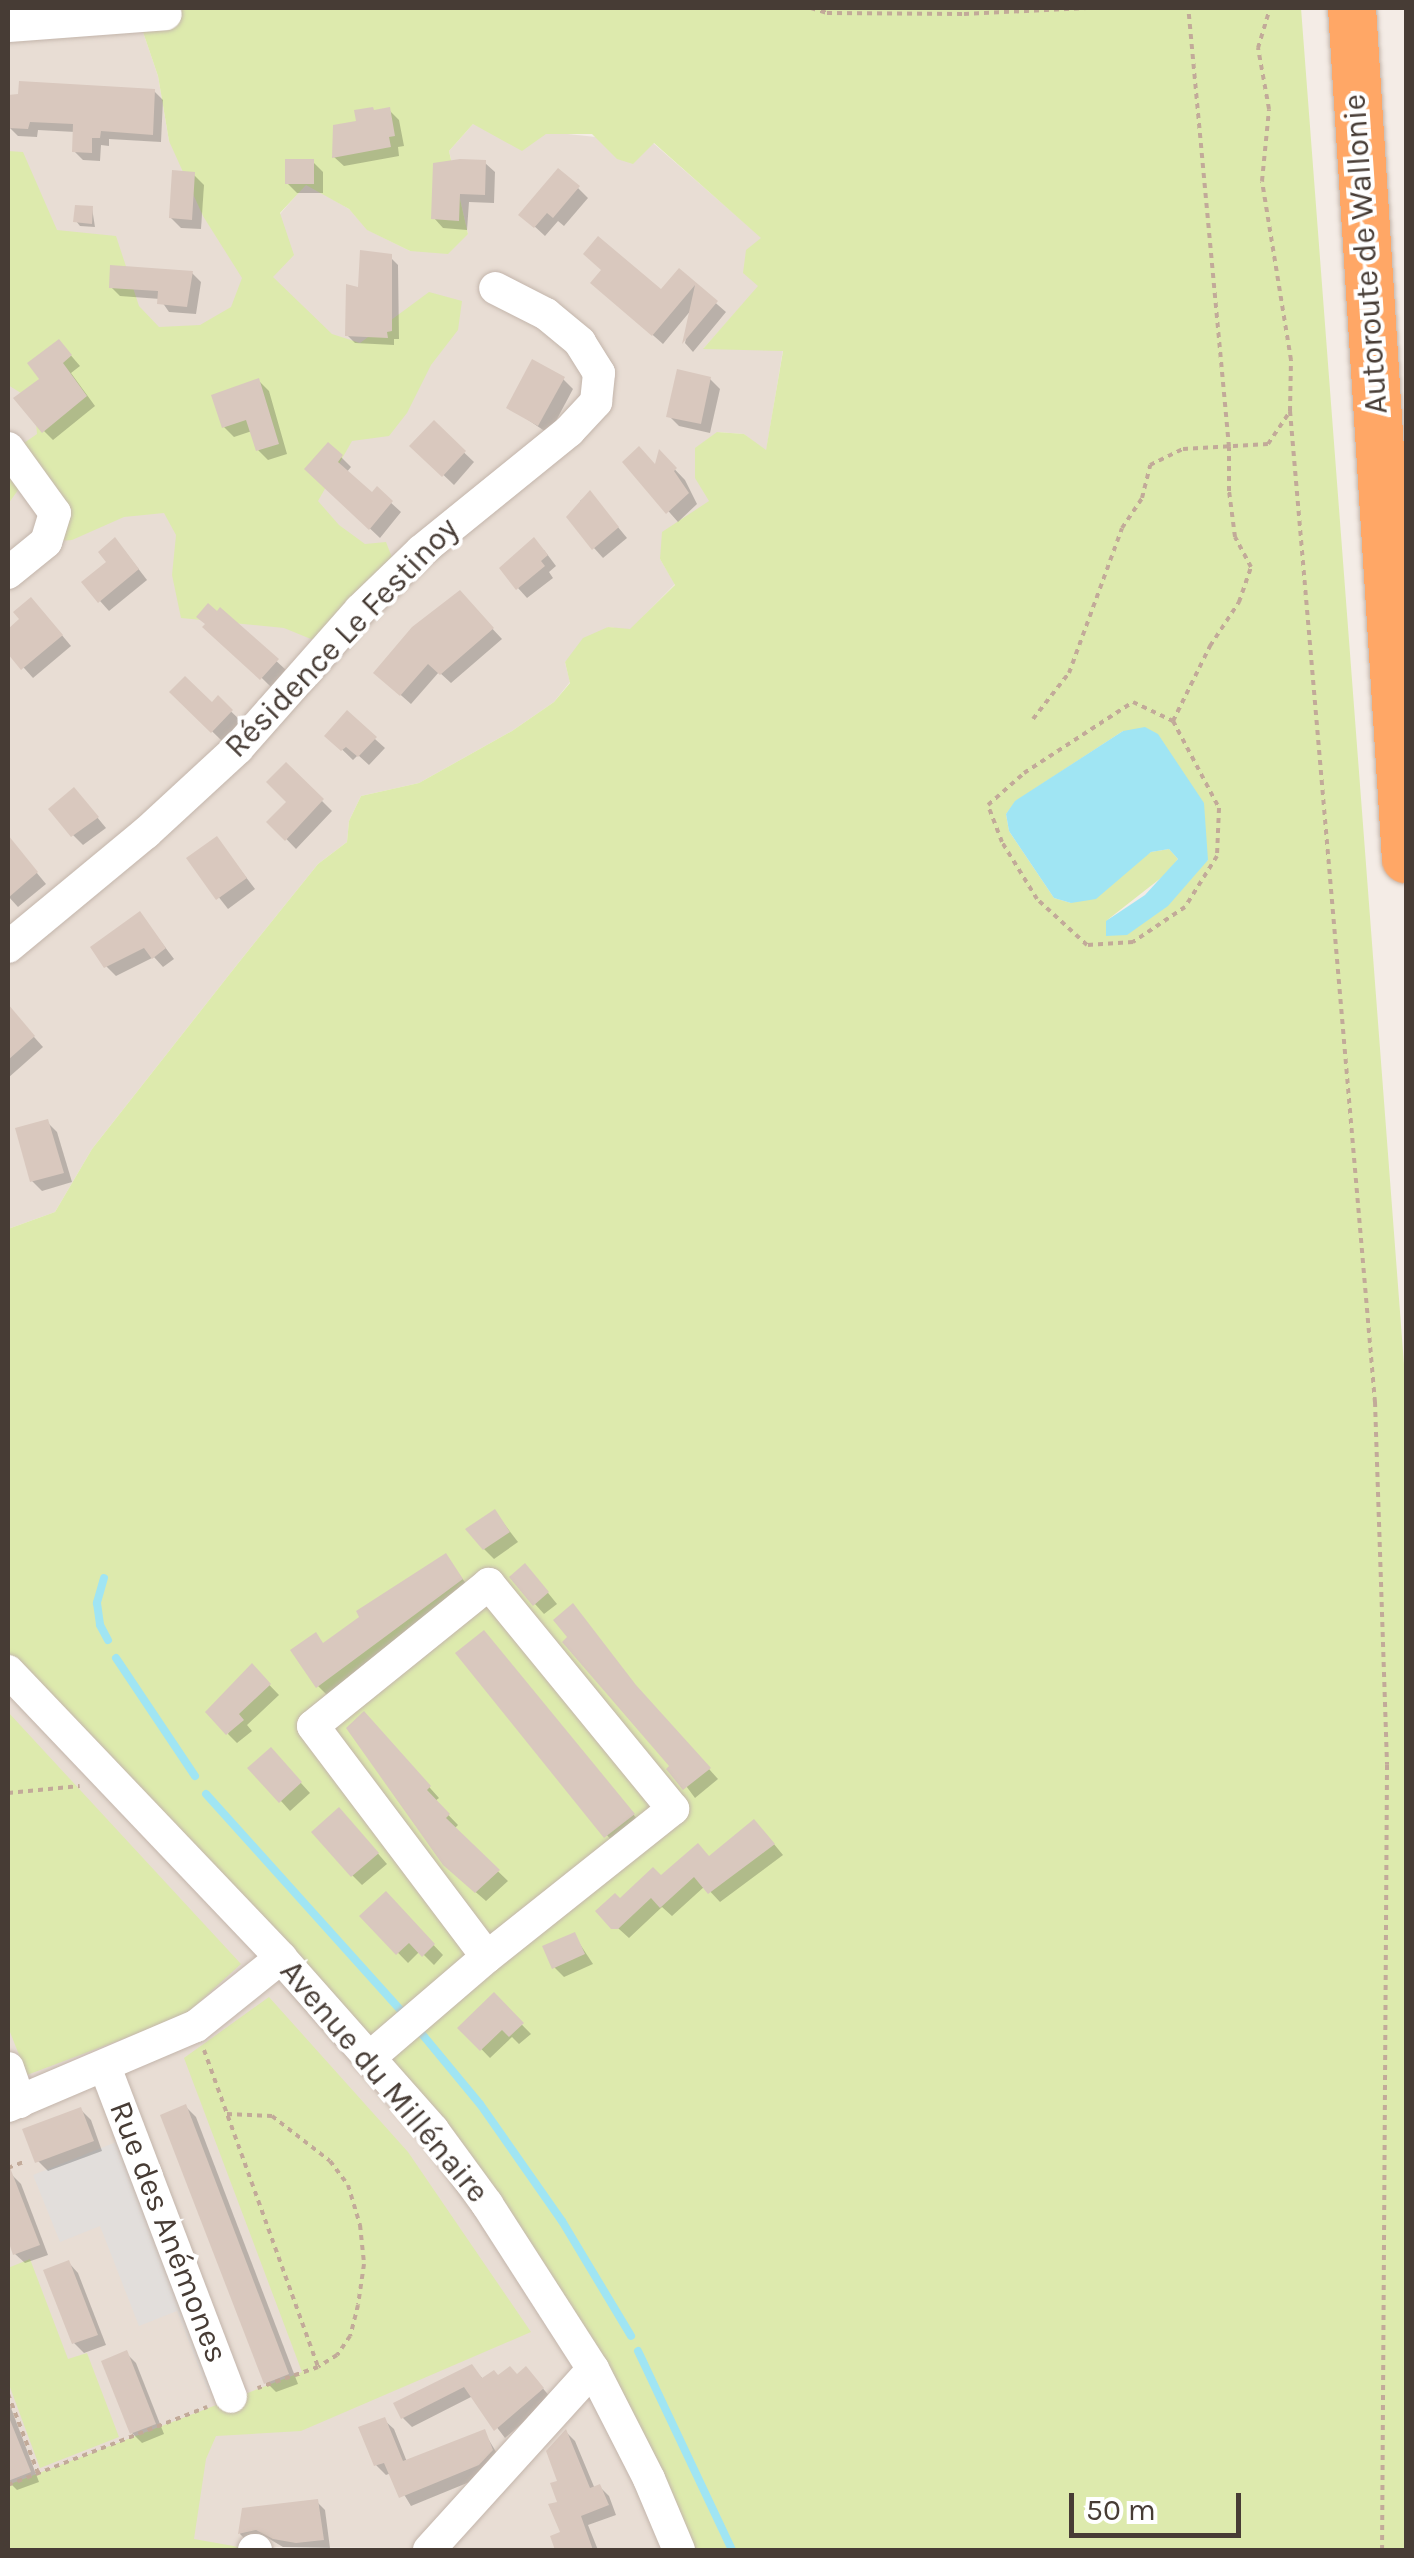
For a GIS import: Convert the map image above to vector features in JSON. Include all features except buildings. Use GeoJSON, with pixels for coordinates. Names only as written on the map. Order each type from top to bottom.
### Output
{"type":"FeatureCollection","features":[{"type":"Feature","properties":{"kind":"highway","name":"Autoroute de Wallonie"},"geometry":{"type":"LineString","coordinates":[[1352,8],[1406,859]]}},
{"type":"Feature","properties":{"kind":"street"},"geometry":{"type":"LineString","coordinates":[[8,26],[166,14]]}},
{"type":"Feature","properties":{"kind":"street","name":"Résidence Le Festinoy"},"geometry":{"type":"LineString","coordinates":[[8,947],[146,833],[238,748],[360,610],[421,550],[569,431],[596,402],[600,373],[580,342],[546,314],[494,288]]}},
{"type":"Feature","properties":{"kind":"street"},"geometry":{"type":"LineString","coordinates":[[8,448],[55,513],[46,542],[8,573]]}},
{"type":"Feature","properties":{"kind":"street"},"geometry":{"type":"LineString","coordinates":[[370,2058],[487,1956],[673,1809],[490,1584],[313,1726],[487,1956]]}},
{"type":"Feature","properties":{"kind":"street","name":"Avenue du Millénaire"},"geometry":{"type":"LineString","coordinates":[[8,1671],[281,1958],[433,2130],[487,2204],[593,2369],[679,2550]]}},
{"type":"Feature","properties":{"kind":"street"},"geometry":{"type":"LineString","coordinates":[[8,2068],[14,2104],[196,2026],[281,1958]]}},
{"type":"Feature","properties":{"kind":"street","name":"Rue des Anémones"},"geometry":{"type":"LineString","coordinates":[[105,2068],[230,2397]]}},
{"type":"Feature","properties":{"kind":"street"},"geometry":{"type":"LineString","coordinates":[[429,2550],[593,2369]]}},
{"type":"Feature","properties":{"kind":"path"},"geometry":{"type":"LineString","coordinates":[[811,8],[826,13],[944,14],[1087,8]]}},
{"type":"Feature","properties":{"kind":"path"},"geometry":{"type":"LineString","coordinates":[[1173,721],[1210,646],[1239,602],[1251,567],[1235,537],[1188,8]]}},
{"type":"Feature","properties":{"kind":"path"},"geometry":{"type":"LineString","coordinates":[[1270,8],[1258,48],[1269,108],[1262,181],[1291,360],[1290,411],[1375,1402],[1388,1764],[1382,2550]]}},
{"type":"Feature","properties":{"kind":"path"},"geometry":{"type":"LineString","coordinates":[[1032,719],[1069,673],[1122,528],[1142,498],[1150,464],[1184,450],[1268,444],[1290,411]]}},
{"type":"Feature","properties":{"kind":"path"},"geometry":{"type":"LineString","coordinates":[[1133,702],[1173,721],[1218,808],[1216,856],[1185,907],[1133,942],[1087,945],[1036,899],[1002,842],[988,805],[1024,773],[1133,702]]}},
{"type":"Feature","properties":{"kind":"path"},"geometry":{"type":"LineString","coordinates":[[8,1793],[110,1782]]}},
{"type":"Feature","properties":{"kind":"path"},"geometry":{"type":"LineString","coordinates":[[227,2114],[272,2116],[330,2161],[348,2185],[360,2225],[364,2264],[358,2306],[350,2336],[337,2355],[318,2367]]}},
{"type":"Feature","properties":{"kind":"path"},"geometry":{"type":"LineString","coordinates":[[8,2168],[26,2161]]}},
{"type":"Feature","properties":{"kind":"path"},"geometry":{"type":"LineString","coordinates":[[8,2394],[38,2473]]}},
{"type":"Feature","properties":{"kind":"shaded area"},"geometry":{"type":"Polygon","coordinates":[[[166,14],[143,32],[158,76],[169,141],[280,214],[306,184],[349,209],[368,230],[410,251],[468,234],[449,151],[473,124],[653,143],[762,238],[759,286],[704,348],[783,350],[766,452],[744,434],[718,432],[696,448],[710,501],[660,559],[675,584],[630,630],[608,627],[565,662],[570,682],[554,702],[512,731],[419,783],[361,796],[349,821],[347,842],[318,864],[236,966],[92,1149],[55,1212],[8,1229],[8,26],[166,14]]]}},
{"type":"Feature","properties":{"kind":"shaded area"},"geometry":{"type":"Polygon","coordinates":[[[8,1671],[487,2204],[679,2550],[8,2545],[8,1671]]]}},
{"type":"Feature","properties":{"kind":"shaded area"},"geometry":{"type":"Polygon","coordinates":[[[144,2131],[242,2379],[209,2393],[177,2311],[139,2326],[100,2226],[60,2242],[33,2175],[144,2131]]]}},
{"type":"Feature","properties":{"kind":"green space"},"geometry":{"type":"Polygon","coordinates":[[[168,8],[1301,8],[1406,1391],[1406,2550],[679,2550],[487,2204],[8,1671],[8,1229],[55,1212],[92,1149],[236,966],[318,864],[347,842],[349,821],[361,796],[419,783],[512,731],[554,702],[570,683],[565,662],[583,638],[608,627],[630,629],[675,585],[660,559],[662,532],[709,501],[695,478],[695,448],[717,432],[744,434],[766,450],[783,351],[703,349],[758,286],[743,273],[746,250],[761,238],[654,143],[633,164],[617,159],[592,134],[546,134],[522,151],[473,124],[449,151],[468,234],[448,254],[410,251],[367,230],[349,209],[306,185],[280,213],[294,255],[273,277],[332,334],[360,343],[429,292],[462,301],[458,330],[431,365],[407,413],[389,436],[352,441],[318,501],[339,525],[365,544],[386,542],[398,573],[328,646],[284,628],[181,618],[172,575],[176,535],[164,513],[124,517],[72,540],[46,542],[29,475],[8,504],[8,454],[37,434],[34,401],[8,385],[8,151],[23,152],[57,230],[116,236],[139,306],[159,327],[200,325],[231,307],[242,278],[203,216],[169,141],[158,76],[143,32],[168,8]],[[1123,731],[1016,801],[1006,814],[1009,831],[1054,898],[1071,903],[1151,852],[1169,849],[1178,859],[1166,874],[1106,921],[1208,860],[1123,731]]]}},
{"type":"Feature","properties":{"kind":"green space"},"geometry":{"type":"Polygon","coordinates":[[[8,1712],[241,1964],[184,2016],[27,2075],[8,2027],[8,1712]]]}},
{"type":"Feature","properties":{"kind":"green space"},"geometry":{"type":"Polygon","coordinates":[[[269,1997],[408,2152],[531,2332],[301,2431],[216,2436],[206,2459],[194,2539],[256,2550],[8,2550],[8,2485],[302,2372],[184,2058],[269,1997]]]}},
{"type":"Feature","properties":{"kind":"green space"},"geometry":{"type":"Polygon","coordinates":[[[30,2259],[68,2359],[87,2353],[119,2437],[40,2468],[8,2382],[8,2268],[30,2259]]]}},
{"type":"Feature","properties":{"kind":"water"},"geometry":{"type":"Polygon","coordinates":[[[1145,727],[1158,734],[1204,803],[1208,860],[1168,906],[1127,935],[1106,936],[1106,921],[1145,895],[1178,859],[1169,849],[1151,852],[1096,899],[1071,903],[1054,898],[1009,831],[1006,814],[1015,801],[1123,731],[1145,727]]]}},
{"type":"Feature","properties":{"kind":"waterway"},"geometry":{"type":"LineString","coordinates":[[104,1578],[97,1603],[100,1625],[108,1640]]}},
{"type":"Feature","properties":{"kind":"waterway"},"geometry":{"type":"LineString","coordinates":[[116,1658],[195,1776]]}},
{"type":"Feature","properties":{"kind":"waterway"},"geometry":{"type":"LineString","coordinates":[[206,1794],[403,2013]]}},
{"type":"Feature","properties":{"kind":"waterway"},"geometry":{"type":"LineString","coordinates":[[422,2034],[480,2104],[562,2221],[631,2336]]}},
{"type":"Feature","properties":{"kind":"waterway"},"geometry":{"type":"LineString","coordinates":[[638,2351],[732,2550]]}}]}
